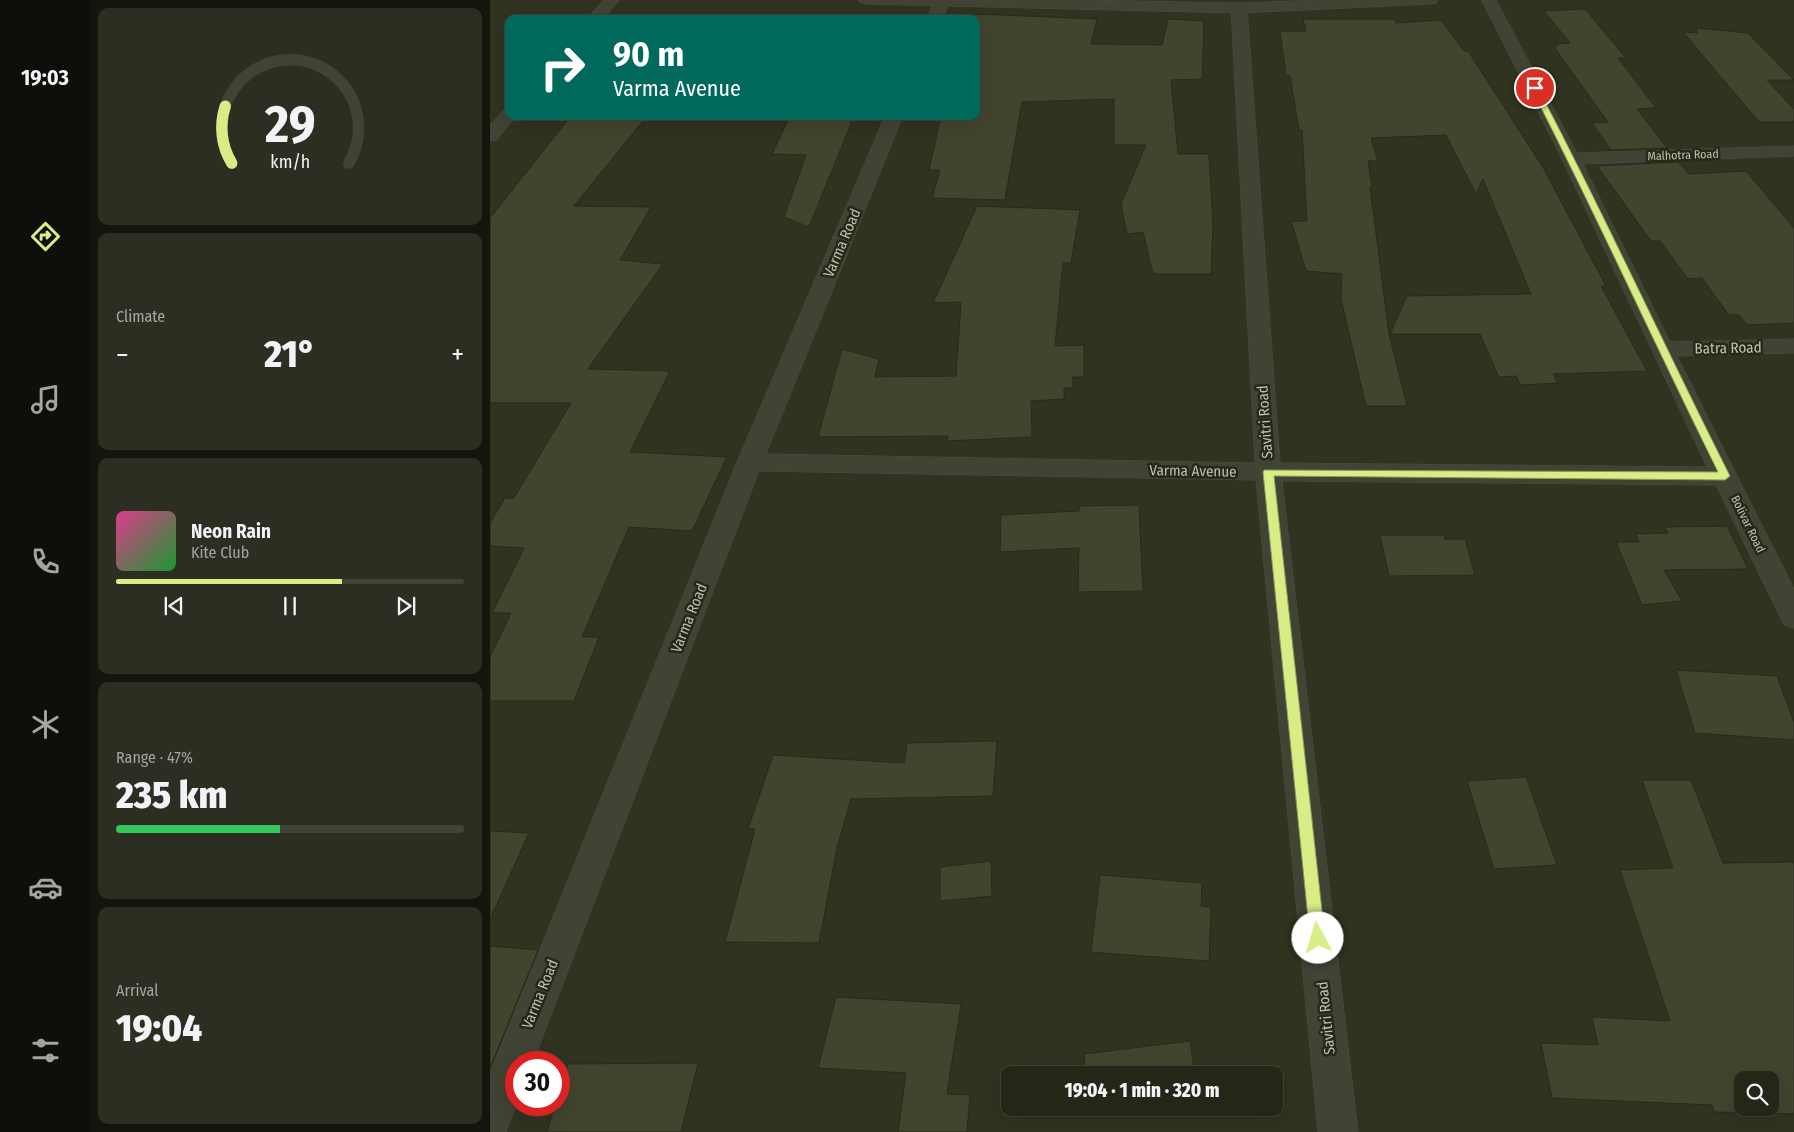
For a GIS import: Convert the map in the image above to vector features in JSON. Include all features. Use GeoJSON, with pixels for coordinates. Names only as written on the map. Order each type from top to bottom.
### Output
{"type":"FeatureCollection","features":[{"type":"Feature","properties":{"kind":"street"},"geometry":{"type":"LineString","coordinates":[[599,15],[612,0]]}},
{"type":"Feature","properties":{"kind":"street"},"geometry":{"type":"LineString","coordinates":[[866,0],[1239,8],[1431,0]]}},
{"type":"Feature","properties":{"kind":"street","name":"Bolivar Road"},"geometry":{"type":"LineString","coordinates":[[1489,0],[1571,159],[1794,617]]}},
{"type":"Feature","properties":{"kind":"street"},"geometry":{"type":"LineString","coordinates":[[936,15],[941,2]]}},
{"type":"Feature","properties":{"kind":"street","name":"Savitri Road"},"geometry":{"type":"LineString","coordinates":[[1239,8],[1268,472],[1338,1132]]}},
{"type":"Feature","properties":{"kind":"street"},"geometry":{"type":"LineString","coordinates":[[490,136],[505,119]]}},
{"type":"Feature","properties":{"kind":"street","name":"Varma Road"},"geometry":{"type":"LineString","coordinates":[[490,1122],[750,462],[892,120]]}},
{"type":"Feature","properties":{"kind":"street","name":"Malhotra Road"},"geometry":{"type":"LineString","coordinates":[[1571,159],[1794,151]]}},
{"type":"Feature","properties":{"kind":"street","name":"Batra Road"},"geometry":{"type":"LineString","coordinates":[[1662,349],[1794,346]]}},
{"type":"Feature","properties":{"kind":"street","name":"Varma Avenue"},"geometry":{"type":"LineString","coordinates":[[750,462],[1268,472],[1725,476]]}},
{"type":"Feature","properties":{"kind":"building"},"geometry":{"type":"Polygon","coordinates":[[[1585,9],[1626,58],[1618,58],[1656,108],[1637,109],[1667,148],[1611,150],[1592,123],[1608,122],[1554,47],[1557,46],[1555,44],[1570,43],[1544,11],[1585,9]]]}},
{"type":"Feature","properties":{"kind":"building"},"geometry":{"type":"Polygon","coordinates":[[[976,14],[1097,19],[1091,44],[1162,45],[1168,19],[1204,21],[1202,79],[1171,80],[1178,154],[1209,154],[1213,225],[1211,274],[1153,274],[1143,232],[1127,234],[1121,204],[1146,145],[1114,145],[1114,99],[1022,102],[1005,200],[932,198],[940,170],[929,170],[940,120],[980,120],[980,15],[976,14]]]}},
{"type":"Feature","properties":{"kind":"building"},"geometry":{"type":"Polygon","coordinates":[[[1303,19],[1394,19],[1396,23],[1441,20],[1464,51],[1468,51],[1544,169],[1606,286],[1601,286],[1647,371],[1553,374],[1558,383],[1520,385],[1516,376],[1499,377],[1480,334],[1390,334],[1407,296],[1531,294],[1483,179],[1476,194],[1446,135],[1371,138],[1378,161],[1368,161],[1372,187],[1370,187],[1389,334],[1407,406],[1366,406],[1341,299],[1342,274],[1306,271],[1291,221],[1307,221],[1302,130],[1299,130],[1290,76],[1286,75],[1280,31],[1306,31],[1303,19]]]}},
{"type":"Feature","properties":{"kind":"building"},"geometry":{"type":"Polygon","coordinates":[[[1696,28],[1748,33],[1794,80],[1767,80],[1794,109],[1794,122],[1759,122],[1683,32],[1698,33],[1696,28]]]}},
{"type":"Feature","properties":{"kind":"building"},"geometry":{"type":"Polygon","coordinates":[[[568,120],[644,120],[574,206],[651,207],[620,260],[663,264],[588,369],[670,371],[630,452],[727,457],[692,531],[629,527],[582,637],[599,637],[574,701],[490,701],[490,657],[511,613],[492,613],[524,548],[490,546],[490,523],[505,498],[514,498],[571,403],[490,403],[490,218],[568,120]]]}},
{"type":"Feature","properties":{"kind":"building"},"geometry":{"type":"Polygon","coordinates":[[[788,120],[852,120],[809,227],[784,217],[806,155],[772,154],[788,120]]]}},
{"type":"Feature","properties":{"kind":"building"},"geometry":{"type":"Polygon","coordinates":[[[1678,162],[1689,174],[1746,171],[1794,228],[1794,323],[1747,325],[1739,315],[1729,315],[1702,278],[1688,279],[1660,241],[1651,241],[1597,166],[1678,162]]]}},
{"type":"Feature","properties":{"kind":"building"},"geometry":{"type":"Polygon","coordinates":[[[977,206],[1080,210],[1071,263],[1063,263],[1055,346],[1084,345],[1084,377],[1073,377],[1073,388],[1064,388],[1064,399],[1031,401],[1032,437],[947,441],[948,436],[818,437],[842,349],[879,359],[875,377],[956,376],[961,302],[933,303],[977,206]]]}},
{"type":"Feature","properties":{"kind":"building"},"geometry":{"type":"Polygon","coordinates":[[[1139,505],[1143,591],[1078,592],[1079,548],[1000,552],[1001,515],[1079,511],[1079,506],[1139,505]]]}},
{"type":"Feature","properties":{"kind":"building"},"geometry":{"type":"Polygon","coordinates":[[[1727,526],[1748,569],[1664,570],[1682,601],[1642,605],[1616,542],[1639,542],[1636,534],[1668,533],[1665,527],[1727,526]]]}},
{"type":"Feature","properties":{"kind":"building"},"geometry":{"type":"Polygon","coordinates":[[[1380,535],[1444,535],[1445,539],[1465,539],[1475,575],[1389,576],[1380,535]]]}},
{"type":"Feature","properties":{"kind":"building"},"geometry":{"type":"Polygon","coordinates":[[[1676,670],[1777,676],[1794,722],[1794,740],[1695,733],[1676,670]]]}},
{"type":"Feature","properties":{"kind":"building"},"geometry":{"type":"Polygon","coordinates":[[[997,741],[993,796],[851,799],[837,848],[819,943],[725,942],[755,829],[748,829],[773,755],[904,763],[907,743],[997,741]]]}},
{"type":"Feature","properties":{"kind":"building"},"geometry":{"type":"Polygon","coordinates":[[[1526,777],[1557,865],[1494,869],[1467,781],[1526,777]]]}},
{"type":"Feature","properties":{"kind":"building"},"geometry":{"type":"Polygon","coordinates":[[[1642,780],[1691,780],[1723,863],[1794,862],[1794,1114],[1779,1114],[1779,1071],[1734,1071],[1734,1112],[1714,1112],[1712,1105],[1552,1098],[1541,1043],[1598,1045],[1592,1017],[1670,1021],[1620,870],[1673,868],[1642,780]]]}},
{"type":"Feature","properties":{"kind":"building"},"geometry":{"type":"Polygon","coordinates":[[[490,831],[529,833],[490,919],[490,831]]]}},
{"type":"Feature","properties":{"kind":"building"},"geometry":{"type":"Polygon","coordinates":[[[991,861],[992,896],[940,901],[940,867],[991,861]]]}},
{"type":"Feature","properties":{"kind":"building"},"geometry":{"type":"Polygon","coordinates":[[[1100,875],[1202,883],[1201,906],[1211,907],[1209,961],[1091,952],[1100,875]]]}},
{"type":"Feature","properties":{"kind":"building"},"geometry":{"type":"Polygon","coordinates":[[[490,946],[538,950],[490,1068],[490,946]]]}},
{"type":"Feature","properties":{"kind":"building"},"geometry":{"type":"Polygon","coordinates":[[[836,997],[961,1004],[947,1094],[970,1095],[967,1132],[898,1132],[906,1073],[818,1068],[836,997]]]}},
{"type":"Feature","properties":{"kind":"building"},"geometry":{"type":"Polygon","coordinates":[[[1190,1041],[1194,1066],[1085,1066],[1084,1054],[1190,1041]]]}},
{"type":"Feature","properties":{"kind":"building"},"geometry":{"type":"Polygon","coordinates":[[[698,1063],[681,1132],[547,1132],[552,1116],[570,1116],[570,1064],[698,1063]]]}},
{"type":"Feature","properties":{"kind":"route"},"geometry":{"type":"LineString","coordinates":[[1318,938],[1268,472],[1725,476],[1535,88]]}}]}
